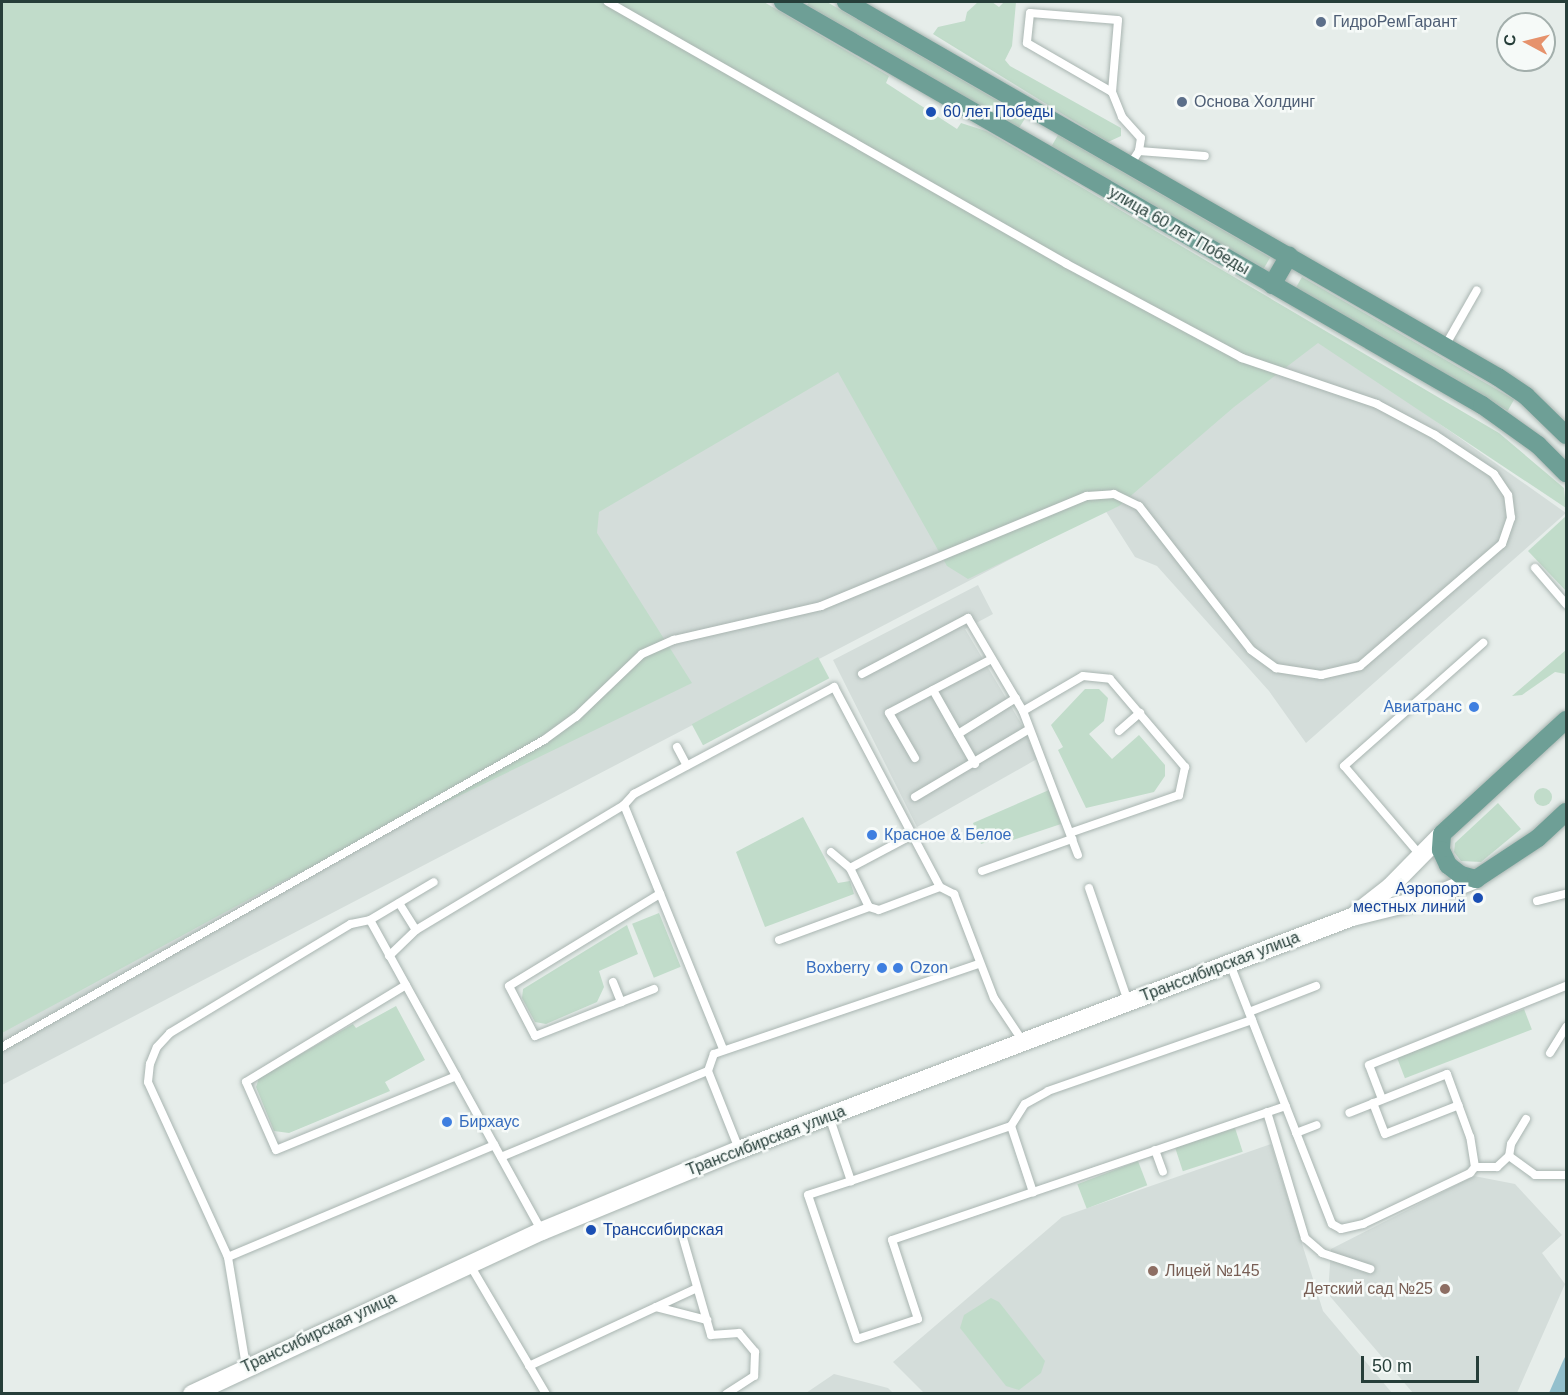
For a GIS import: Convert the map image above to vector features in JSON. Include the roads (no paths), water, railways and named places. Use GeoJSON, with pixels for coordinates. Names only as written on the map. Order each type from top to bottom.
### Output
{"type":"FeatureCollection","features":[{"type":"Feature","properties":{"kind":"main road","name":"улица 60 лет Победы"},"geometry":{"type":"LineString","coordinates":[[783,2],[1482,405],[1539,445],[1566,473]]}},
{"type":"Feature","properties":{"kind":"main road","name":"улица 60 лет Победы"},"geometry":{"type":"LineString","coordinates":[[846,2],[1134,159],[1289,256],[1445,346],[1526,396],[1566,435]]}},
{"type":"Feature","properties":{"kind":"main road"},"geometry":{"type":"LineString","coordinates":[[1272,285],[1289,256]]}},
{"type":"Feature","properties":{"kind":"main road"},"geometry":{"type":"LineString","coordinates":[[1352,917],[1421,856],[1566,720]]}},
{"type":"Feature","properties":{"kind":"main road"},"geometry":{"type":"LineString","coordinates":[[1352,917],[1429,898],[1476,879],[1538,838],[1566,814]]}},
{"type":"Feature","properties":{"kind":"main road"},"geometry":{"type":"LineString","coordinates":[[1442,834],[1441,850],[1448,865],[1461,875],[1476,879]]}},
{"type":"Feature","properties":{"kind":"main road","name":"Транссибирская улица"},"geometry":{"type":"LineString","coordinates":[[203,1391],[246,1366],[542,1231],[739,1150],[1022,1040],[1352,917]]}},
{"type":"Feature","properties":{"kind":"lane"},"geometry":{"type":"LineString","coordinates":[[2,1047],[544,740],[576,717],[642,654],[674,640],[821,606],[1087,496],[1114,494],[1139,506],[1251,650],[1276,668],[1321,675],[1360,666],[1502,544],[1511,518],[1508,495],[1494,474],[1436,435],[1377,404],[1242,358],[1067,264],[608,2]]}},
{"type":"Feature","properties":{"kind":"lane"},"geometry":{"type":"LineString","coordinates":[[1112,92],[1027,43],[1030,14],[1118,20],[1112,92],[1122,117],[1142,138],[1134,159],[1205,156]]}},
{"type":"Feature","properties":{"kind":"lane"},"geometry":{"type":"LineString","coordinates":[[1445,346],[1478,290]]}},
{"type":"Feature","properties":{"kind":"lane"},"geometry":{"type":"LineString","coordinates":[[1535,568],[1566,604]]}},
{"type":"Feature","properties":{"kind":"lane"},"geometry":{"type":"LineString","coordinates":[[862,674],[968,618],[1023,711],[1028,730],[1049,772],[1078,855]]}},
{"type":"Feature","properties":{"kind":"lane"},"geometry":{"type":"LineString","coordinates":[[1421,856],[1344,766],[1484,643]]}},
{"type":"Feature","properties":{"kind":"lane"},"geometry":{"type":"LineString","coordinates":[[915,758],[889,712],[992,659]]}},
{"type":"Feature","properties":{"kind":"lane"},"geometry":{"type":"LineString","coordinates":[[982,871],[1179,795],[1185,767],[1110,679],[1083,676],[1023,711]]}},
{"type":"Feature","properties":{"kind":"lane"},"geometry":{"type":"LineString","coordinates":[[390,956],[416,930],[624,805],[634,794],[834,687],[940,887],[954,894],[994,998],[1022,1040]]}},
{"type":"Feature","properties":{"kind":"lane"},"geometry":{"type":"LineString","coordinates":[[933,690],[975,764]]}},
{"type":"Feature","properties":{"kind":"lane"},"geometry":{"type":"LineString","coordinates":[[958,734],[1016,698]]}},
{"type":"Feature","properties":{"kind":"lane"},"geometry":{"type":"LineString","coordinates":[[1119,731],[1140,714]]}},
{"type":"Feature","properties":{"kind":"lane"},"geometry":{"type":"LineString","coordinates":[[915,797],[975,764],[1028,730]]}},
{"type":"Feature","properties":{"kind":"lane"},"geometry":{"type":"LineString","coordinates":[[677,747],[687,766]]}},
{"type":"Feature","properties":{"kind":"lane"},"geometry":{"type":"LineString","coordinates":[[624,805],[723,1049]]}},
{"type":"Feature","properties":{"kind":"lane"},"geometry":{"type":"LineString","coordinates":[[850,868],[912,834]]}},
{"type":"Feature","properties":{"kind":"lane"},"geometry":{"type":"LineString","coordinates":[[831,852],[850,868],[869,907]]}},
{"type":"Feature","properties":{"kind":"lane"},"geometry":{"type":"LineString","coordinates":[[246,1366],[228,1257],[148,1082],[150,1064],[170,1034],[351,924],[370,920],[434,882]]}},
{"type":"Feature","properties":{"kind":"lane"},"geometry":{"type":"LineString","coordinates":[[779,940],[869,907],[879,910],[940,887]]}},
{"type":"Feature","properties":{"kind":"lane"},"geometry":{"type":"LineString","coordinates":[[1089,888],[1128,1001]]}},
{"type":"Feature","properties":{"kind":"lane"},"geometry":{"type":"LineString","coordinates":[[654,989],[535,1036],[509,986],[660,894]]}},
{"type":"Feature","properties":{"kind":"lane"},"geometry":{"type":"LineString","coordinates":[[1537,901],[1566,894]]}},
{"type":"Feature","properties":{"kind":"lane"},"geometry":{"type":"LineString","coordinates":[[399,903],[416,930]]}},
{"type":"Feature","properties":{"kind":"lane"},"geometry":{"type":"LineString","coordinates":[[370,920],[542,1231]]}},
{"type":"Feature","properties":{"kind":"lane"},"geometry":{"type":"LineString","coordinates":[[739,1150],[708,1071],[709,1061],[723,1049],[980,964]]}},
{"type":"Feature","properties":{"kind":"lane"},"geometry":{"type":"LineString","coordinates":[[1230,964],[1332,1224],[1341,1229],[1363,1224],[1470,1173],[1475,1167]]}},
{"type":"Feature","properties":{"kind":"lane"},"geometry":{"type":"LineString","coordinates":[[613,982],[621,1002]]}},
{"type":"Feature","properties":{"kind":"lane"},"geometry":{"type":"LineString","coordinates":[[406,985],[246,1082],[276,1150],[456,1076]]}},
{"type":"Feature","properties":{"kind":"lane"},"geometry":{"type":"LineString","coordinates":[[1286,1106],[891,1240],[918,1318],[857,1339],[808,1195],[1011,1126],[1025,1104],[1048,1091],[1250,1016],[1316,986]]}},
{"type":"Feature","properties":{"kind":"lane"},"geometry":{"type":"LineString","coordinates":[[1382,1099],[1369,1065],[1566,986]]}},
{"type":"Feature","properties":{"kind":"lane"},"geometry":{"type":"LineString","coordinates":[[1550,1053],[1566,1027]]}},
{"type":"Feature","properties":{"kind":"lane"},"geometry":{"type":"LineString","coordinates":[[501,1157],[708,1071]]}},
{"type":"Feature","properties":{"kind":"lane"},"geometry":{"type":"LineString","coordinates":[[1348,1113],[1447,1074],[1459,1105],[1475,1167]]}},
{"type":"Feature","properties":{"kind":"lane"},"geometry":{"type":"LineString","coordinates":[[1373,1103],[1385,1134],[1459,1105]]}},
{"type":"Feature","properties":{"kind":"lane"},"geometry":{"type":"LineString","coordinates":[[1267,1112],[1305,1238],[1322,1253],[1370,1269]]}},
{"type":"Feature","properties":{"kind":"lane"},"geometry":{"type":"LineString","coordinates":[[829,1116],[851,1181]]}},
{"type":"Feature","properties":{"kind":"lane"},"geometry":{"type":"LineString","coordinates":[[1475,1167],[1497,1167],[1509,1156],[1511,1144],[1526,1119]]}},
{"type":"Feature","properties":{"kind":"lane"},"geometry":{"type":"LineString","coordinates":[[1296,1133],[1317,1125]]}},
{"type":"Feature","properties":{"kind":"lane"},"geometry":{"type":"LineString","coordinates":[[1011,1126],[1033,1191]]}},
{"type":"Feature","properties":{"kind":"lane"},"geometry":{"type":"LineString","coordinates":[[228,1257],[494,1145]]}},
{"type":"Feature","properties":{"kind":"lane"},"geometry":{"type":"LineString","coordinates":[[1155,1150],[1163,1173]]}},
{"type":"Feature","properties":{"kind":"lane"},"geometry":{"type":"LineString","coordinates":[[1509,1156],[1535,1175],[1566,1178]]}},
{"type":"Feature","properties":{"kind":"lane"},"geometry":{"type":"LineString","coordinates":[[683,1238],[711,1335],[739,1333],[755,1352],[754,1376],[726,1394]]}},
{"type":"Feature","properties":{"kind":"lane"},"geometry":{"type":"LineString","coordinates":[[470,1264],[546,1394]]}},
{"type":"Feature","properties":{"kind":"lane"},"geometry":{"type":"LineString","coordinates":[[530,1366],[697,1288]]}},
{"type":"Feature","properties":{"kind":"lane"},"geometry":{"type":"LineString","coordinates":[[656,1307],[707,1320]]}},
{"type":"Feature","properties":{"kind":"water"},"geometry":{"type":"Polygon","coordinates":[[[1566,1355],[1566,1393],[1549,1393],[1563,1361],[1566,1355]]]}},
{"type":"Feature","properties":{"kind":"place","name":"ГидроРемГарант"},"geometry":{"type":"Point","coordinates":[1321,22]}},
{"type":"Feature","properties":{"kind":"place","name":"Основа Холдинг"},"geometry":{"type":"Point","coordinates":[1182,102]}},
{"type":"Feature","properties":{"kind":"place","name":"60 лет Победы"},"geometry":{"type":"Point","coordinates":[931,112]}},
{"type":"Feature","properties":{"kind":"place","name":"Авиатранс"},"geometry":{"type":"Point","coordinates":[1474,707]}},
{"type":"Feature","properties":{"kind":"place","name":"Красное & Белое"},"geometry":{"type":"Point","coordinates":[872,835]}},
{"type":"Feature","properties":{"kind":"place","name":"Аэропорт местных линий"},"geometry":{"type":"Point","coordinates":[1478,898]}},
{"type":"Feature","properties":{"kind":"place","name":"Boxberry"},"geometry":{"type":"Point","coordinates":[882,968]}},
{"type":"Feature","properties":{"kind":"place","name":"Ozon"},"geometry":{"type":"Point","coordinates":[898,968]}},
{"type":"Feature","properties":{"kind":"place","name":"Бирхаус"},"geometry":{"type":"Point","coordinates":[447,1122]}},
{"type":"Feature","properties":{"kind":"place","name":"Транссибирская"},"geometry":{"type":"Point","coordinates":[591,1230]}},
{"type":"Feature","properties":{"kind":"place","name":"Лицей №145"},"geometry":{"type":"Point","coordinates":[1153,1271]}},
{"type":"Feature","properties":{"kind":"place","name":"Детский сад №25"},"geometry":{"type":"Point","coordinates":[1445,1289]}}]}
